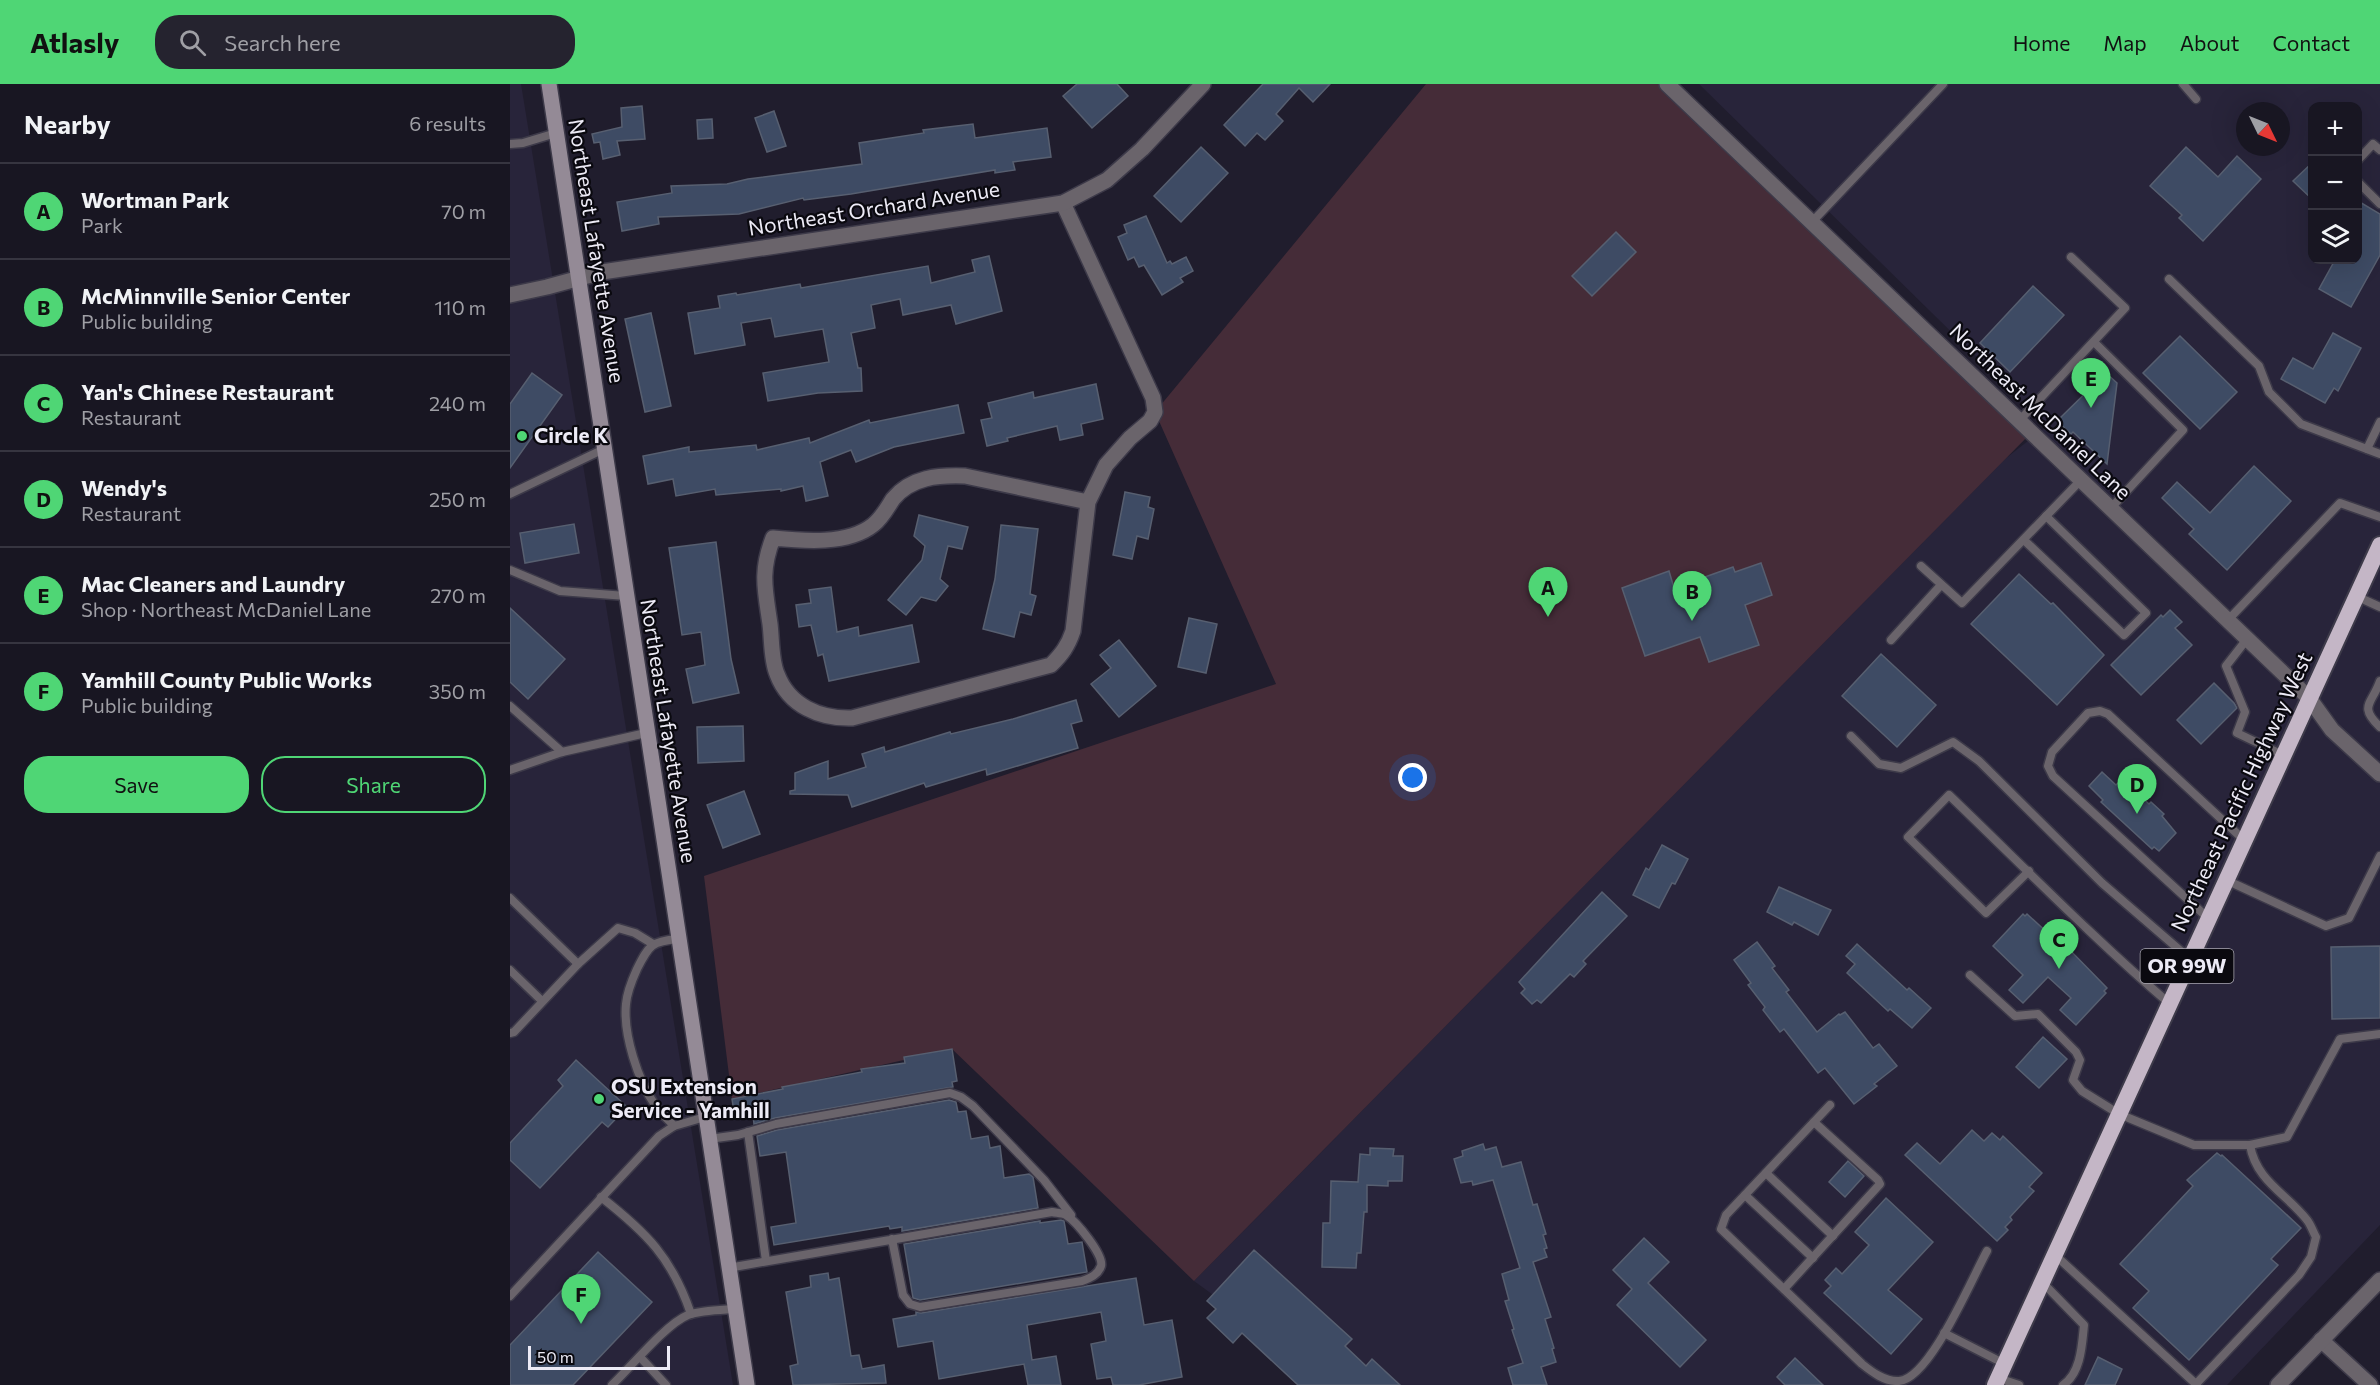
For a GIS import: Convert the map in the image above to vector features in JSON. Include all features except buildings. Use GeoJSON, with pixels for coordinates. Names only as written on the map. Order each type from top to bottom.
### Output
{"type":"FeatureCollection","features":[{"type":"Feature","properties":{"kind":"highway","name":"Northeast Pacific Highway West"},"geometry":{"type":"LineString","coordinates":[[2000,1376],[2380,544]]}},
{"type":"Feature","properties":{"kind":"main road","name":"Northeast Lafayette Avenue"},"geometry":{"type":"LineString","coordinates":[[549,84],[747,1385]]}},
{"type":"Feature","properties":{"kind":"street","name":"Northeast Orchard Avenue"},"geometry":{"type":"LineString","coordinates":[[510,295],[602,272],[1063,203],[1107,180],[1142,148],[1203,84]]}},
{"type":"Feature","properties":{"kind":"street","name":"Northeast McDaniel Lane"},"geometry":{"type":"LineString","coordinates":[[1667,84],[2309,698],[2332,730],[2380,774]]}},
{"type":"Feature","properties":{"kind":"street"},"geometry":{"type":"LineString","coordinates":[[1063,203],[1153,398],[1155,412],[1150,421],[1130,438],[1107,465],[1088,502],[1069,644],[1051,665],[852,718],[837,718],[810,711],[784,688],[776,673],[763,572],[773,538],[809,541],[859,532],[873,525],[906,486],[916,481],[948,475],[965,476],[1088,502]]}},
{"type":"Feature","properties":{"kind":"street"},"geometry":{"type":"LineString","coordinates":[[2278,1385],[2380,1280]]}},
{"type":"Feature","properties":{"kind":"street"},"geometry":{"type":"LineString","coordinates":[[2321,1340],[2370,1385]]}},
{"type":"Feature","properties":{"kind":"lane"},"geometry":{"type":"LineString","coordinates":[[1811,223],[1943,84]]}},
{"type":"Feature","properties":{"kind":"lane"},"geometry":{"type":"LineString","coordinates":[[2183,84],[2196,99]]}},
{"type":"Feature","properties":{"kind":"lane"},"geometry":{"type":"LineString","coordinates":[[510,144],[523,143],[556,133]]}},
{"type":"Feature","properties":{"kind":"lane"},"geometry":{"type":"LineString","coordinates":[[2362,156],[2373,144],[2380,150]]}},
{"type":"Feature","properties":{"kind":"lane"},"geometry":{"type":"LineString","coordinates":[[2362,186],[2380,204]]}},
{"type":"Feature","properties":{"kind":"lane"},"geometry":{"type":"LineString","coordinates":[[2019,421],[2125,309],[2071,257]]}},
{"type":"Feature","properties":{"kind":"lane"},"geometry":{"type":"LineString","coordinates":[[2169,279],[2259,366],[2269,393],[2301,424],[2380,454]]}},
{"type":"Feature","properties":{"kind":"lane"},"geometry":{"type":"LineString","coordinates":[[2094,342],[2182,430],[2111,508]]}},
{"type":"Feature","properties":{"kind":"lane"},"geometry":{"type":"LineString","coordinates":[[2367,449],[2380,422]]}},
{"type":"Feature","properties":{"kind":"lane"},"geometry":{"type":"LineString","coordinates":[[510,494],[604,449]]}},
{"type":"Feature","properties":{"kind":"lane"},"geometry":{"type":"LineString","coordinates":[[1921,566],[1962,603],[2081,480]]}},
{"type":"Feature","properties":{"kind":"lane"},"geometry":{"type":"LineString","coordinates":[[2228,620],[2340,503],[2380,517]]}},
{"type":"Feature","properties":{"kind":"lane"},"geometry":{"type":"LineString","coordinates":[[2024,540],[2124,635],[2146,613],[2046,516]]}},
{"type":"Feature","properties":{"kind":"lane"},"geometry":{"type":"LineString","coordinates":[[510,570],[560,591],[626,596]]}},
{"type":"Feature","properties":{"kind":"lane"},"geometry":{"type":"LineString","coordinates":[[1891,640],[1941,585]]}},
{"type":"Feature","properties":{"kind":"lane"},"geometry":{"type":"LineString","coordinates":[[2356,596],[2380,607]]}},
{"type":"Feature","properties":{"kind":"lane"},"geometry":{"type":"LineString","coordinates":[[2247,639],[2226,666],[2245,712],[2237,733],[2283,755]]}},
{"type":"Feature","properties":{"kind":"lane"},"geometry":{"type":"LineString","coordinates":[[2380,681],[2378,690],[2370,700],[2367,710],[2370,717],[2380,727]]}},
{"type":"Feature","properties":{"kind":"lane"},"geometry":{"type":"LineString","coordinates":[[510,706],[562,752]]}},
{"type":"Feature","properties":{"kind":"lane"},"geometry":{"type":"LineString","coordinates":[[2209,919],[2053,776],[2048,766],[2052,753],[2088,713],[2100,711],[2108,714],[2244,840]]}},
{"type":"Feature","properties":{"kind":"lane"},"geometry":{"type":"LineString","coordinates":[[510,770],[562,752],[646,733]]}},
{"type":"Feature","properties":{"kind":"lane"},"geometry":{"type":"LineString","coordinates":[[1851,736],[1879,765],[1901,768],[1953,742],[1979,761],[2102,883],[2190,959]]}},
{"type":"Feature","properties":{"kind":"lane"},"geometry":{"type":"LineString","coordinates":[[2029,871],[1986,913],[1908,837],[1949,795],[2170,1004]]}},
{"type":"Feature","properties":{"kind":"lane"},"geometry":{"type":"LineString","coordinates":[[2226,880],[2326,926],[2349,918],[2380,856]]}},
{"type":"Feature","properties":{"kind":"lane"},"geometry":{"type":"LineString","coordinates":[[510,898],[578,964]]}},
{"type":"Feature","properties":{"kind":"lane"},"geometry":{"type":"LineString","coordinates":[[510,1033],[514,1032],[578,964],[618,928],[635,933],[653,944]]}},
{"type":"Feature","properties":{"kind":"lane"},"geometry":{"type":"LineString","coordinates":[[674,1126],[656,1108],[641,1077],[629,1039],[626,1002],[634,975],[653,944],[659,940],[678,939]]}},
{"type":"Feature","properties":{"kind":"lane"},"geometry":{"type":"LineString","coordinates":[[510,970],[542,1001]]}},
{"type":"Feature","properties":{"kind":"lane"},"geometry":{"type":"LineString","coordinates":[[1970,975],[2015,1016],[2038,1014],[2076,1052],[2080,1060],[2073,1080],[2082,1091],[2119,1114],[2194,1145],[2250,1145],[2287,1137],[2340,1039],[2380,1034]]}},
{"type":"Feature","properties":{"kind":"lane"},"geometry":{"type":"LineString","coordinates":[[709,1139],[777,1124],[950,1093],[962,1097],[973,1106],[1044,1180],[1101,1258],[1101,1268],[1093,1277],[1082,1281],[920,1307],[910,1304],[903,1295],[892,1239]]}},
{"type":"Feature","properties":{"kind":"lane"},"geometry":{"type":"LineString","coordinates":[[1830,1105],[1726,1215],[1721,1229],[1862,1364],[1878,1377],[1899,1382],[1916,1373],[1931,1357],[1987,1251]]}},
{"type":"Feature","properties":{"kind":"lane"},"geometry":{"type":"LineString","coordinates":[[510,1296],[659,1137],[674,1126],[705,1117]]}},
{"type":"Feature","properties":{"kind":"lane"},"geometry":{"type":"LineString","coordinates":[[1784,1289],[1880,1184],[1814,1122]]}},
{"type":"Feature","properties":{"kind":"lane"},"geometry":{"type":"LineString","coordinates":[[748,1132],[766,1261]]}},
{"type":"Feature","properties":{"kind":"lane"},"geometry":{"type":"LineString","coordinates":[[2055,1255],[2197,1384],[2299,1275],[2311,1257],[2316,1237],[2307,1220],[2268,1183],[2252,1156],[2250,1145]]}},
{"type":"Feature","properties":{"kind":"lane"},"geometry":{"type":"LineString","coordinates":[[1766,1173],[1833,1236]]}},
{"type":"Feature","properties":{"kind":"lane"},"geometry":{"type":"LineString","coordinates":[[1745,1195],[1813,1258]]}},
{"type":"Feature","properties":{"kind":"lane"},"geometry":{"type":"LineString","coordinates":[[601,1197],[646,1236],[667,1260],[682,1289],[691,1314]]}},
{"type":"Feature","properties":{"kind":"lane"},"geometry":{"type":"LineString","coordinates":[[728,1268],[1052,1212],[1065,1214],[1078,1225]]}},
{"type":"Feature","properties":{"kind":"lane"},"geometry":{"type":"LineString","coordinates":[[2042,1282],[2084,1324],[2081,1355],[2070,1380],[2063,1385]]}},
{"type":"Feature","properties":{"kind":"lane"},"geometry":{"type":"LineString","coordinates":[[612,1385],[669,1328],[691,1314],[735,1309]]}},
{"type":"Feature","properties":{"kind":"lane"},"geometry":{"type":"LineString","coordinates":[[1944,1334],[2000,1376],[2019,1385]]}},
{"type":"Feature","properties":{"kind":"lane"},"geometry":{"type":"LineString","coordinates":[[640,1357],[666,1385]]}},
{"type":"Feature","properties":{"kind":"shaded area"},"geometry":{"type":"Polygon","coordinates":[[[510,84],[521,84],[733,1385],[510,1385],[510,84]]]}},
{"type":"Feature","properties":{"kind":"shaded area"},"geometry":{"type":"Polygon","coordinates":[[[1426,84],[1667,84],[2032,432],[1194,1281],[952,1049],[732,1099],[704,876],[1276,684],[1155,412],[1426,84]]]}},
{"type":"Feature","properties":{"kind":"shaded area"},"geometry":{"type":"Polygon","coordinates":[[[1699,84],[2380,84],[2380,1225],[2227,1385],[1337,1385],[1194,1281],[2005,459],[2047,426],[1699,84]]]}},
{"type":"Feature","properties":{"kind":"place","name":"Mac Cleaners and Laundry"},"geometry":{"type":"Point","coordinates":[2091,408]}},
{"type":"Feature","properties":{"kind":"place","name":"Circle K"},"geometry":{"type":"Point","coordinates":[522,436]}},
{"type":"Feature","properties":{"kind":"place","name":"Wortman Park"},"geometry":{"type":"Point","coordinates":[1548,617]}},
{"type":"Feature","properties":{"kind":"place","name":"McMinnville Senior Center"},"geometry":{"type":"Point","coordinates":[1692,621]}},
{"type":"Feature","properties":{"kind":"place","name":"Wendy's"},"geometry":{"type":"Point","coordinates":[2137,814]}},
{"type":"Feature","properties":{"kind":"place","name":"Yan's Chinese Restaurant"},"geometry":{"type":"Point","coordinates":[2059,969]}},
{"type":"Feature","properties":{"kind":"place","name":"OSU Extension Service - Yamhill"},"geometry":{"type":"Point","coordinates":[599,1099]}},
{"type":"Feature","properties":{"kind":"place","name":"Yamhill County Public Works"},"geometry":{"type":"Point","coordinates":[581,1324]}}]}
